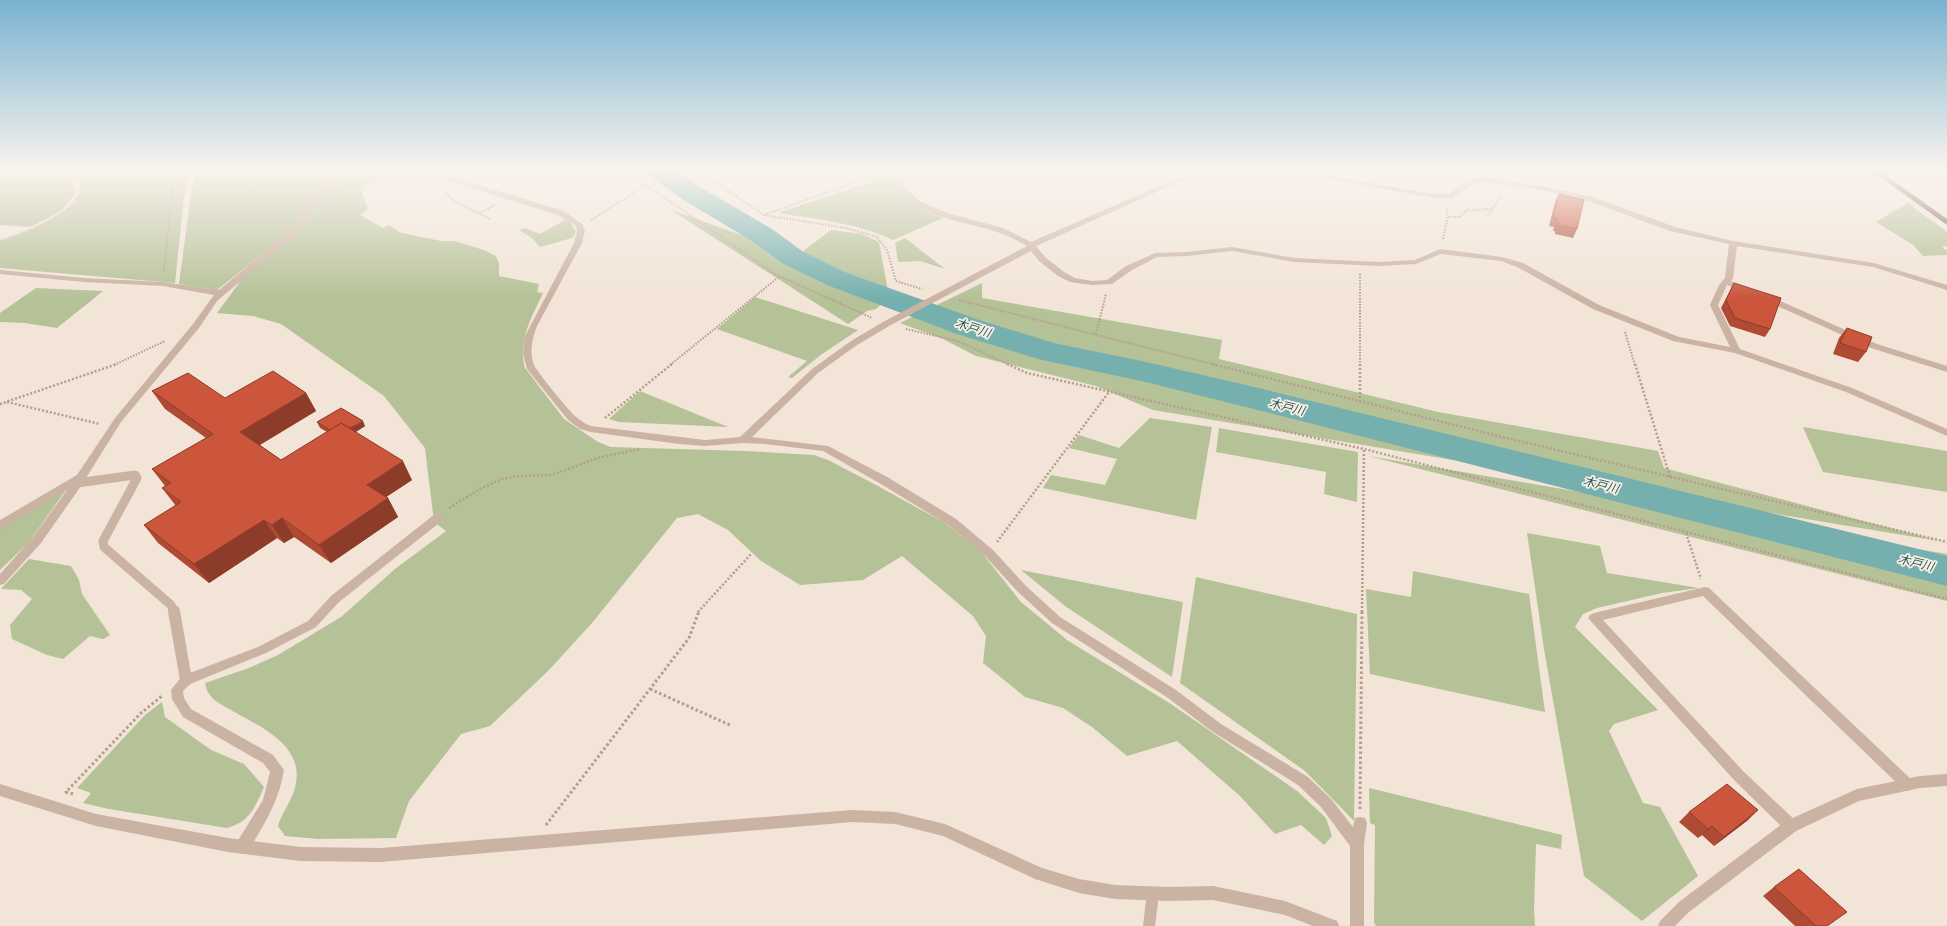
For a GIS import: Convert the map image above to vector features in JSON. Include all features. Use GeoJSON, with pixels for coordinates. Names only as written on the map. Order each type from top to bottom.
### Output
{"type":"FeatureCollection","features":[{"type":"Feature","properties":{"kind":"main road"},"geometry":{"type":"LineString","coordinates":[[1932,212],[1947,223]]}},
{"type":"Feature","properties":{"kind":"street"},"geometry":{"type":"LineString","coordinates":[[0,581],[37,540],[80,480],[115,425],[196,326],[220,293],[289,236],[310,212]]}},
{"type":"Feature","properties":{"kind":"street"},"geometry":{"type":"LineString","coordinates":[[558,212],[579,225],[581,231],[578,243],[533,326],[528,338],[527,354],[530,367],[570,418],[584,427],[591,429],[666,440],[705,443],[743,440],[789,443],[825,448],[952,522],[989,553],[1022,588],[1056,620],[1172,694],[1217,728],[1303,781],[1326,804],[1358,844]]}},
{"type":"Feature","properties":{"kind":"street"},"geometry":{"type":"LineString","coordinates":[[939,212],[953,218],[1004,232],[1032,246],[1042,258],[1061,274],[1073,280],[1092,283],[1109,282],[1129,268],[1156,255],[1187,254],[1232,249],[1270,258],[1360,263],[1408,264],[1424,259],[1440,251],[1502,259],[1510,261],[1596,307],[1621,317],[1688,342],[1737,350],[1849,390],[1947,433]]}},
{"type":"Feature","properties":{"kind":"street"},"geometry":{"type":"LineString","coordinates":[[743,440],[815,371],[854,343],[886,324],[1032,246],[1109,212]]}},
{"type":"Feature","properties":{"kind":"street"},"geometry":{"type":"LineString","coordinates":[[1627,212],[1673,229],[1733,242],[1874,265],[1947,288]]}},
{"type":"Feature","properties":{"kind":"street"},"geometry":{"type":"LineString","coordinates":[[1733,242],[1729,278],[1723,285],[1714,305],[1729,338],[1737,350]]}},
{"type":"Feature","properties":{"kind":"street"},"geometry":{"type":"LineString","coordinates":[[0,272],[84,280],[163,284],[220,293]]}},
{"type":"Feature","properties":{"kind":"street"},"geometry":{"type":"LineString","coordinates":[[1727,282],[1792,307],[1874,346],[1947,369]]}},
{"type":"Feature","properties":{"kind":"street"},"geometry":{"type":"LineString","coordinates":[[0,525],[80,480]]}},
{"type":"Feature","properties":{"kind":"street"},"geometry":{"type":"LineString","coordinates":[[242,847],[266,809],[275,788],[277,770],[268,759],[187,713],[178,699],[177,690],[186,680],[262,650],[312,624],[335,599],[439,517]]}},
{"type":"Feature","properties":{"kind":"street"},"geometry":{"type":"LineString","coordinates":[[1791,826],[1739,776],[1594,618],[1705,591],[1908,785]]}},
{"type":"Feature","properties":{"kind":"street"},"geometry":{"type":"LineString","coordinates":[[1665,926],[1684,907],[1791,826],[1857,795],[1908,785],[1947,780]]}},
{"type":"Feature","properties":{"kind":"street"},"geometry":{"type":"LineString","coordinates":[[0,790],[96,820],[242,847],[301,854],[381,855],[852,816],[895,818],[945,830],[1040,874],[1079,886],[1115,892],[1213,893],[1285,908],[1332,926]]}},
{"type":"Feature","properties":{"kind":"street"},"geometry":{"type":"LineString","coordinates":[[1357,926],[1358,844],[1360,823]]}},
{"type":"Feature","properties":{"kind":"lane"},"geometry":{"type":"LineString","coordinates":[[80,480],[135,475],[137,478],[104,541],[104,547],[171,605],[175,614],[186,680]]}},
{"type":"Feature","properties":{"kind":"lane"},"geometry":{"type":"LineString","coordinates":[[1149,926],[1152,893]]}},
{"type":"Feature","properties":{"kind":"path"},"geometry":{"type":"LineString","coordinates":[[0,241],[24,232],[62,212]]}},
{"type":"Feature","properties":{"kind":"path"},"geometry":{"type":"LineString","coordinates":[[163,284],[170,212]]}},
{"type":"Feature","properties":{"kind":"path"},"geometry":{"type":"LineString","coordinates":[[477,212],[490,219]]}},
{"type":"Feature","properties":{"kind":"path"},"geometry":{"type":"LineString","coordinates":[[579,225],[603,212]]}},
{"type":"Feature","properties":{"kind":"path"},"geometry":{"type":"LineString","coordinates":[[686,212],[780,276],[886,324],[958,341],[1027,373],[1364,449],[1947,599]]}},
{"type":"Feature","properties":{"kind":"path"},"geometry":{"type":"LineString","coordinates":[[760,212],[764,215],[846,228],[877,237],[887,250],[896,281],[940,296],[1671,477],[1947,542]]}},
{"type":"Feature","properties":{"kind":"path"},"geometry":{"type":"LineString","coordinates":[[764,215],[772,212]]}},
{"type":"Feature","properties":{"kind":"path"},"geometry":{"type":"LineString","coordinates":[[1440,251],[1448,218],[1447,212]]}},
{"type":"Feature","properties":{"kind":"path"},"geometry":{"type":"LineString","coordinates":[[1448,218],[1460,217],[1465,212]]}},
{"type":"Feature","properties":{"kind":"path"},"geometry":{"type":"LineString","coordinates":[[1488,216],[1491,212]]}},
{"type":"Feature","properties":{"kind":"path"},"geometry":{"type":"LineString","coordinates":[[1360,263],[1360,401]]}},
{"type":"Feature","properties":{"kind":"path"},"geometry":{"type":"LineString","coordinates":[[591,429],[780,276]]}},
{"type":"Feature","properties":{"kind":"path"},"geometry":{"type":"LineString","coordinates":[[1096,334],[1109,282]]}},
{"type":"Feature","properties":{"kind":"path"},"geometry":{"type":"LineString","coordinates":[[1621,317],[1671,477]]}},
{"type":"Feature","properties":{"kind":"path"},"geometry":{"type":"LineString","coordinates":[[0,404],[108,368],[169,339]]}},
{"type":"Feature","properties":{"kind":"path"},"geometry":{"type":"LineString","coordinates":[[989,553],[1109,392]]}},
{"type":"Feature","properties":{"kind":"path"},"geometry":{"type":"LineString","coordinates":[[7,402],[84,421],[115,425]]}},
{"type":"Feature","properties":{"kind":"path"},"geometry":{"type":"LineString","coordinates":[[439,517],[440,513],[453,505],[502,479],[518,476],[551,475],[601,457],[654,446],[666,440]]}},
{"type":"Feature","properties":{"kind":"path"},"geometry":{"type":"LineString","coordinates":[[1360,823],[1364,449]]}},
{"type":"Feature","properties":{"kind":"path"},"geometry":{"type":"LineString","coordinates":[[1686,532],[1705,591]]}},
{"type":"Feature","properties":{"kind":"path"},"geometry":{"type":"LineString","coordinates":[[533,842],[689,638],[697,614],[751,554]]}},
{"type":"Feature","properties":{"kind":"path"},"geometry":{"type":"LineString","coordinates":[[650,689],[732,726]]}},
{"type":"Feature","properties":{"kind":"path"},"geometry":{"type":"LineString","coordinates":[[79,797],[66,792],[141,713],[165,694],[177,690]]}},
{"type":"Feature","properties":{"kind":"green space"},"geometry":{"type":"Polygon","coordinates":[[[0,212],[60,212],[30,227],[0,225],[0,212]]]}},
{"type":"Feature","properties":{"kind":"green space"},"geometry":{"type":"Polygon","coordinates":[[[64,212],[182,212],[175,283],[0,268],[0,242],[20,235],[64,212]]]}},
{"type":"Feature","properties":{"kind":"green space"},"geometry":{"type":"Polygon","coordinates":[[[189,212],[306,212],[286,235],[217,290],[179,284],[189,212]]]}},
{"type":"Feature","properties":{"kind":"green space"},"geometry":{"type":"Polygon","coordinates":[[[314,212],[364,212],[360,215],[383,228],[389,225],[399,232],[441,241],[454,241],[484,250],[496,256],[499,264],[499,276],[539,284],[537,292],[543,293],[527,329],[524,339],[523,358],[525,368],[564,419],[598,442],[611,447],[745,451],[814,455],[828,460],[876,485],[945,523],[982,553],[1021,602],[1067,640],[1171,704],[1297,791],[1326,818],[1332,836],[1324,845],[1301,825],[1275,834],[1240,796],[1177,741],[1127,756],[1092,727],[1063,708],[1025,697],[983,663],[986,636],[973,616],[902,556],[863,580],[800,585],[761,561],[728,530],[698,514],[677,518],[592,623],[549,670],[490,726],[461,734],[409,801],[396,838],[319,839],[285,836],[278,826],[295,789],[296,767],[291,754],[281,742],[269,732],[213,699],[207,691],[205,683],[249,668],[278,655],[341,617],[395,569],[446,531],[434,522],[425,448],[384,396],[281,324],[253,316],[217,313],[242,279],[294,235],[314,212]]]}},
{"type":"Feature","properties":{"kind":"green space"},"geometry":{"type":"Polygon","coordinates":[[[674,212],[798,255],[831,230],[862,234],[879,242],[889,297],[876,309],[867,311],[848,324],[674,212]]]}},
{"type":"Feature","properties":{"kind":"green space"},"geometry":{"type":"Polygon","coordinates":[[[929,212],[943,218],[893,240],[866,229],[778,213],[929,212]]]}},
{"type":"Feature","properties":{"kind":"green space"},"geometry":{"type":"Polygon","coordinates":[[[1892,212],[1920,212],[1947,232],[1947,246],[1942,247],[1947,251],[1947,255],[1923,256],[1913,245],[1876,222],[1892,212]]]}},
{"type":"Feature","properties":{"kind":"green space"},"geometry":{"type":"Polygon","coordinates":[[[565,220],[570,222],[576,232],[572,238],[540,247],[532,238],[519,230],[524,228],[540,234],[565,220]]]}},
{"type":"Feature","properties":{"kind":"green space"},"geometry":{"type":"Polygon","coordinates":[[[905,238],[945,269],[920,261],[898,262],[895,243],[905,238]]]}},
{"type":"Feature","properties":{"kind":"green space"},"geometry":{"type":"Polygon","coordinates":[[[982,283],[982,298],[1222,340],[1219,359],[1438,412],[1658,451],[1664,468],[1939,541],[1153,410],[1096,386],[976,356],[943,339],[900,323],[982,283]]]}},
{"type":"Feature","properties":{"kind":"green space"},"geometry":{"type":"Polygon","coordinates":[[[36,288],[103,291],[57,328],[25,323],[0,322],[0,313],[36,288]]]}},
{"type":"Feature","properties":{"kind":"green space"},"geometry":{"type":"Polygon","coordinates":[[[755,297],[858,330],[822,354],[792,378],[788,377],[807,361],[717,329],[755,297]]]}},
{"type":"Feature","properties":{"kind":"green space"},"geometry":{"type":"Polygon","coordinates":[[[640,391],[728,427],[619,422],[609,419],[640,391]]]}},
{"type":"Feature","properties":{"kind":"green space"},"geometry":{"type":"Polygon","coordinates":[[[1150,418],[1212,427],[1196,520],[1043,488],[1051,475],[1105,485],[1117,459],[1069,448],[1079,435],[1119,448],[1150,418]]]}},
{"type":"Feature","properties":{"kind":"green space"},"geometry":{"type":"Polygon","coordinates":[[[1803,427],[1947,451],[1947,492],[1823,472],[1803,427]]]}},
{"type":"Feature","properties":{"kind":"green space"},"geometry":{"type":"Polygon","coordinates":[[[1219,428],[1358,452],[1357,502],[1324,494],[1326,472],[1216,452],[1219,428]]]}},
{"type":"Feature","properties":{"kind":"green space"},"geometry":{"type":"Polygon","coordinates":[[[1368,456],[1947,554],[1947,601],[1368,456]]]}},
{"type":"Feature","properties":{"kind":"green space"},"geometry":{"type":"Polygon","coordinates":[[[68,487],[29,542],[0,570],[0,528],[68,487]]]}},
{"type":"Feature","properties":{"kind":"green space"},"geometry":{"type":"Polygon","coordinates":[[[1527,533],[1600,546],[1607,573],[1699,588],[1662,593],[1597,608],[1583,614],[1575,627],[1658,710],[1614,724],[1609,731],[1643,803],[1660,807],[1698,876],[1642,921],[1584,876],[1544,649],[1527,533]]]}},
{"type":"Feature","properties":{"kind":"green space"},"geometry":{"type":"Polygon","coordinates":[[[29,559],[71,566],[79,580],[82,594],[110,635],[103,639],[90,636],[63,659],[47,655],[12,639],[10,625],[32,599],[21,590],[1,589],[29,559]]]}},
{"type":"Feature","properties":{"kind":"green space"},"geometry":{"type":"Polygon","coordinates":[[[1021,570],[1183,602],[1172,677],[1065,606],[1021,570]]]}},
{"type":"Feature","properties":{"kind":"green space"},"geometry":{"type":"Polygon","coordinates":[[[1413,571],[1529,594],[1545,712],[1370,674],[1366,589],[1411,597],[1413,571]]]}},
{"type":"Feature","properties":{"kind":"green space"},"geometry":{"type":"Polygon","coordinates":[[[1196,577],[1357,614],[1354,821],[1305,771],[1180,683],[1196,577]]]}},
{"type":"Feature","properties":{"kind":"green space"},"geometry":{"type":"Polygon","coordinates":[[[162,702],[165,717],[211,750],[244,764],[264,787],[251,813],[241,822],[227,828],[109,809],[83,803],[91,793],[77,788],[145,715],[162,702]]]}},
{"type":"Feature","properties":{"kind":"green space"},"geometry":{"type":"Polygon","coordinates":[[[1369,788],[1562,835],[1561,849],[1536,844],[1534,909],[1535,926],[1376,926],[1374,922],[1375,825],[1370,823],[1369,788]]]}},
{"type":"Feature","properties":{"kind":"building"},"geometry":{"type":"Polygon","coordinates":[[[1554,212],[1581,212],[1577,229],[1558,225],[1559,223],[1556,222],[1557,218],[1553,217],[1554,212]]]}},
{"type":"Feature","properties":{"kind":"building"},"geometry":{"type":"Polygon","coordinates":[[[1734,283],[1781,298],[1770,329],[1735,318],[1726,300],[1734,283]]]}},
{"type":"Feature","properties":{"kind":"building"},"geometry":{"type":"Polygon","coordinates":[[[1847,328],[1872,337],[1866,352],[1840,343],[1847,328]]]}},
{"type":"Feature","properties":{"kind":"building"},"geometry":{"type":"Polygon","coordinates":[[[273,371],[306,393],[240,432],[281,460],[341,423],[403,461],[367,485],[388,498],[319,545],[282,518],[272,525],[264,520],[194,564],[144,525],[181,502],[162,488],[171,483],[152,469],[213,434],[152,391],[188,373],[225,398],[273,371]]]}},
{"type":"Feature","properties":{"kind":"building"},"geometry":{"type":"Polygon","coordinates":[[[341,408],[363,421],[350,428],[341,423],[330,430],[317,422],[341,408]]]}},
{"type":"Feature","properties":{"kind":"building"},"geometry":{"type":"Polygon","coordinates":[[[1727,784],[1758,810],[1724,837],[1712,826],[1708,829],[1689,812],[1727,784]]]}},
{"type":"Feature","properties":{"kind":"building"},"geometry":{"type":"Polygon","coordinates":[[[1799,869],[1847,912],[1827,926],[1816,926],[1774,887],[1799,869]]]}},
{"type":"Feature","properties":{"kind":"waterway","name":"木戸川"},"geometry":{"type":"LineString","coordinates":[[723,212],[762,235],[792,257],[837,279],[968,327],[1049,352],[1146,372],[1250,397],[1947,571]]}}]}
